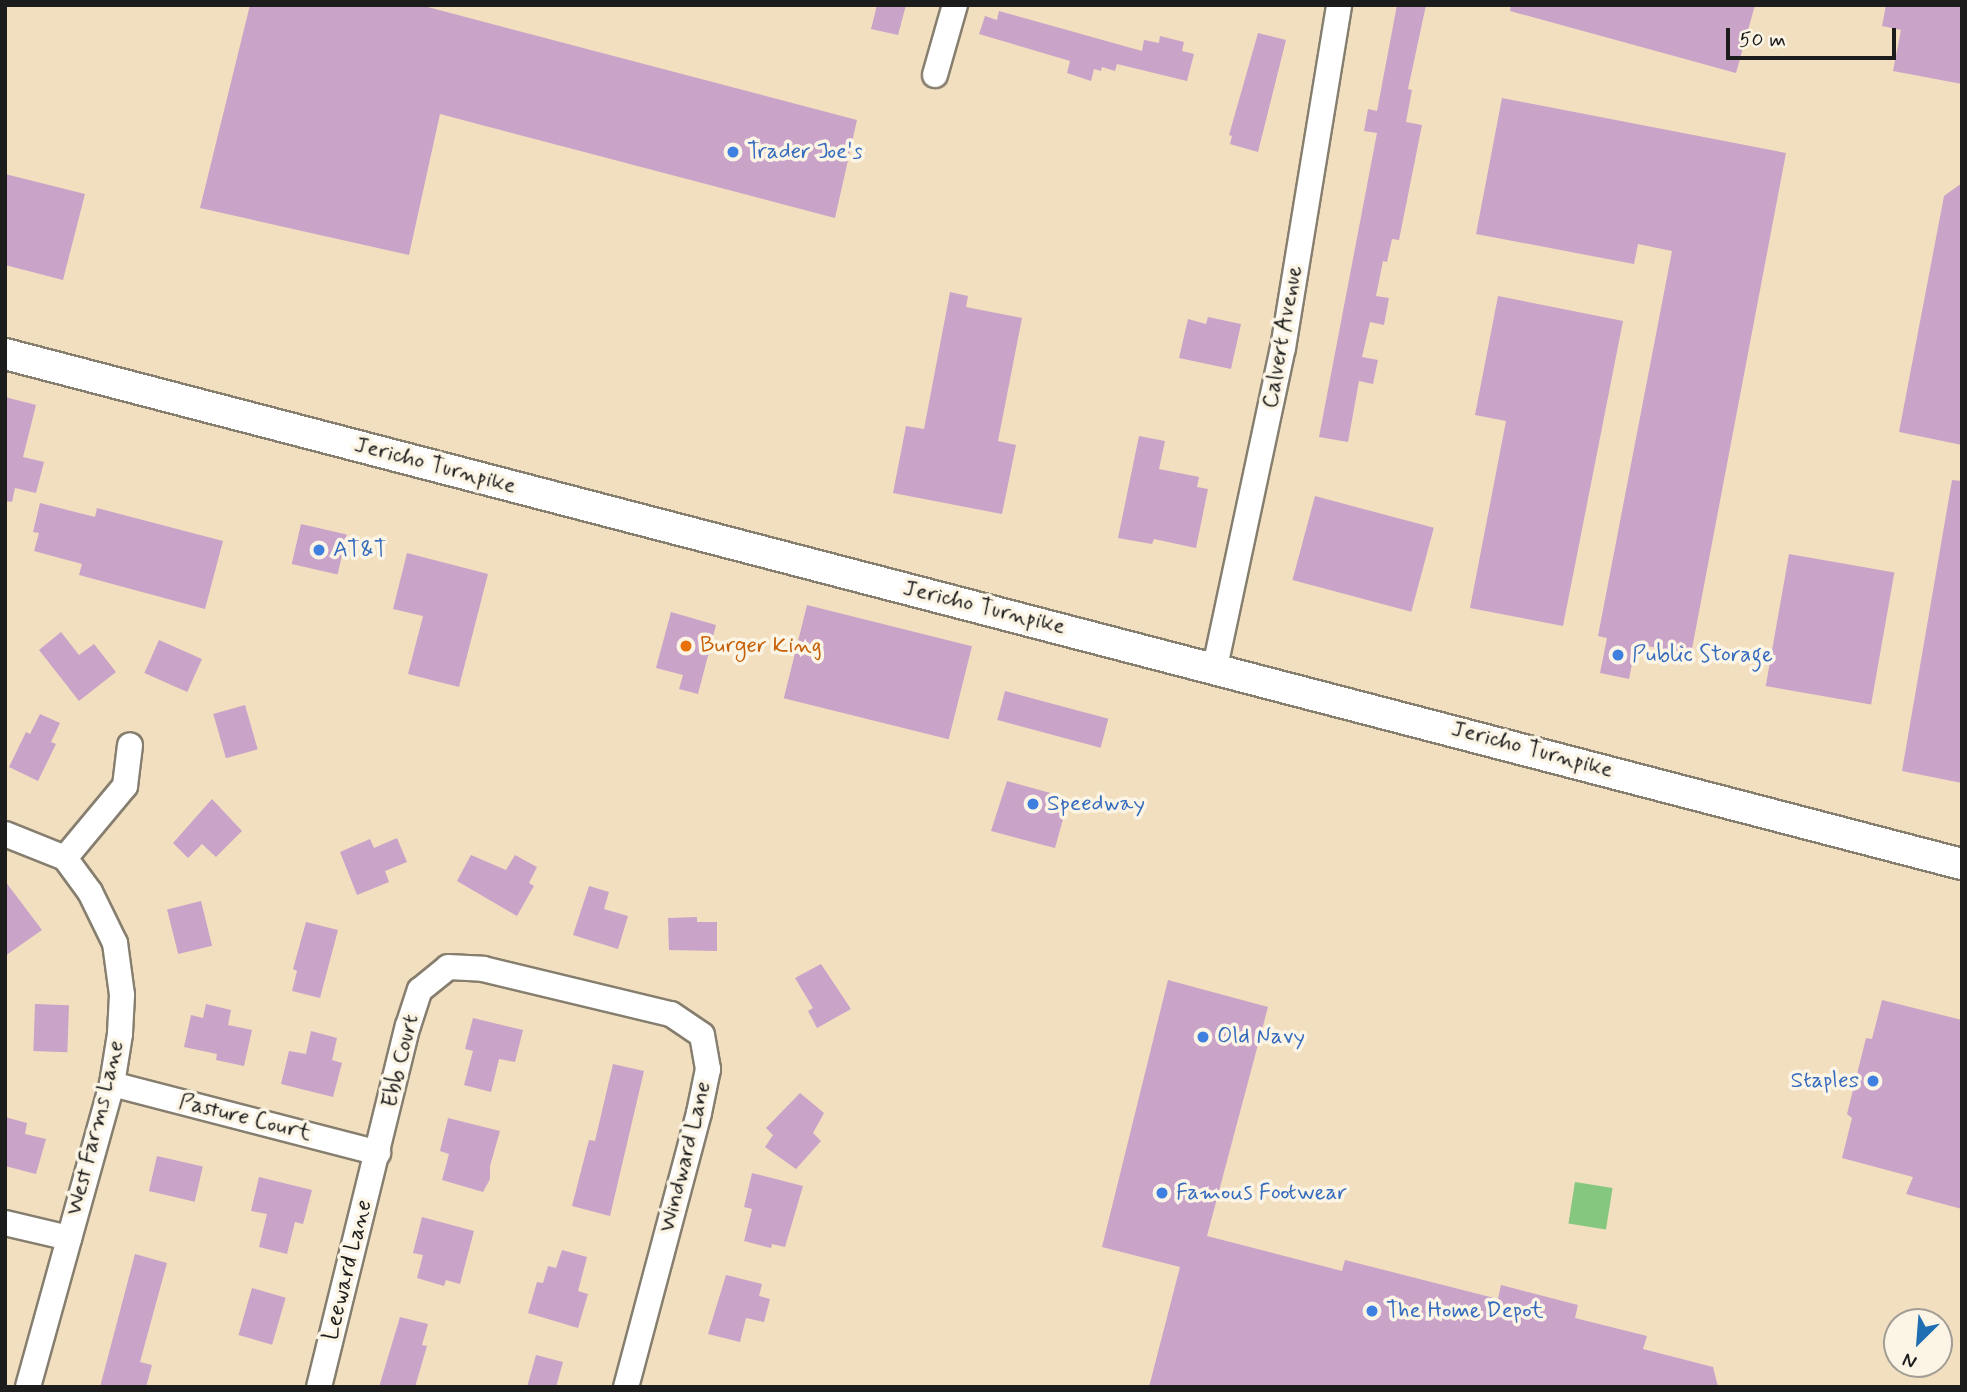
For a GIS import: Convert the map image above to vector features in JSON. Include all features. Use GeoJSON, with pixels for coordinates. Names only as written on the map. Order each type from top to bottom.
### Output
{"type":"FeatureCollection","features":[{"type":"Feature","properties":{"kind":"main road","name":"Jericho Turnpike"},"geometry":{"type":"LineString","coordinates":[[5,354],[1962,864]]}},
{"type":"Feature","properties":{"kind":"street"},"geometry":{"type":"LineString","coordinates":[[936,75],[955,5]]}},
{"type":"Feature","properties":{"kind":"street","name":"Calvert Avenue"},"geometry":{"type":"LineString","coordinates":[[1214,667],[1283,348],[1339,5]]}},
{"type":"Feature","properties":{"kind":"street"},"geometry":{"type":"LineString","coordinates":[[5,834],[65,858],[125,786],[130,746]]}},
{"type":"Feature","properties":{"kind":"street","name":"West Farms Lane"},"geometry":{"type":"LineString","coordinates":[[28,1387],[112,1084],[120,1034],[122,995],[115,943],[90,892],[65,858]]}},
{"type":"Feature","properties":{"kind":"street","name":"Ebb Court"},"geometry":{"type":"LineString","coordinates":[[377,1153],[420,990],[448,967],[483,969],[557,985]]}},
{"type":"Feature","properties":{"kind":"street","name":"Windward Lane"},"geometry":{"type":"LineString","coordinates":[[557,985],[671,1014],[702,1035],[708,1069],[699,1113],[625,1387]]}},
{"type":"Feature","properties":{"kind":"street","name":"Pasture Court"},"geometry":{"type":"LineString","coordinates":[[112,1084],[377,1153]]}},
{"type":"Feature","properties":{"kind":"street","name":"Leeward Lane"},"geometry":{"type":"LineString","coordinates":[[318,1387],[377,1153]]}},
{"type":"Feature","properties":{"kind":"street"},"geometry":{"type":"LineString","coordinates":[[5,1223],[69,1238]]}},
{"type":"Feature","properties":{"kind":"green space"},"geometry":{"type":"Polygon","coordinates":[[[1575,1182],[1613,1188],[1606,1229],[1568,1223],[1575,1182]]]}},
{"type":"Feature","properties":{"kind":"building"},"geometry":{"type":"Polygon","coordinates":[[[250,5],[420,5],[857,120],[835,218],[440,114],[409,255],[200,208],[250,5]]]}},
{"type":"Feature","properties":{"kind":"building"},"geometry":{"type":"Polygon","coordinates":[[[877,5],[906,5],[898,35],[871,29],[877,5]]]}},
{"type":"Feature","properties":{"kind":"building"},"geometry":{"type":"Polygon","coordinates":[[[1397,5],[1426,5],[1408,89],[1412,90],[1406,122],[1422,125],[1399,240],[1392,239],[1387,262],[1383,261],[1376,296],[1389,298],[1384,325],[1370,322],[1362,357],[1378,360],[1373,384],[1359,381],[1348,442],[1319,437],[1377,133],[1364,131],[1368,109],[1377,111],[1397,5]]]}},
{"type":"Feature","properties":{"kind":"building"},"geometry":{"type":"Polygon","coordinates":[[[1511,5],[1755,5],[1736,73],[1510,11],[1511,5]]]}},
{"type":"Feature","properties":{"kind":"building"},"geometry":{"type":"Polygon","coordinates":[[[1886,5],[1962,5],[1962,84],[1893,71],[1901,30],[1882,26],[1886,5]]]}},
{"type":"Feature","properties":{"kind":"building"},"geometry":{"type":"Polygon","coordinates":[[[999,11],[1142,51],[1144,40],[1159,43],[1160,36],[1184,42],[1182,51],[1194,54],[1187,81],[1117,64],[1115,71],[1102,67],[1101,71],[1094,69],[1091,81],[1067,73],[1070,61],[979,34],[985,16],[997,20],[999,11]]]}},
{"type":"Feature","properties":{"kind":"building"},"geometry":{"type":"Polygon","coordinates":[[[1258,33],[1286,40],[1258,152],[1230,144],[1232,136],[1229,135],[1258,33]]]}},
{"type":"Feature","properties":{"kind":"building"},"geometry":{"type":"Polygon","coordinates":[[[1502,98],[1786,153],[1691,654],[1636,644],[1629,679],[1600,673],[1607,638],[1598,636],[1672,251],[1638,244],[1634,264],[1476,234],[1502,98]]]}},
{"type":"Feature","properties":{"kind":"building"},"geometry":{"type":"Polygon","coordinates":[[[5,174],[85,194],[63,280],[5,265],[5,174]]]}},
{"type":"Feature","properties":{"kind":"building"},"geometry":{"type":"Polygon","coordinates":[[[1962,183],[1962,445],[1899,432],[1944,196],[1962,183]]]}},
{"type":"Feature","properties":{"kind":"building"},"geometry":{"type":"Polygon","coordinates":[[[950,292],[968,296],[966,307],[1022,318],[998,441],[1016,445],[1002,514],[893,493],[906,426],[924,429],[950,292]]]}},
{"type":"Feature","properties":{"kind":"building"},"geometry":{"type":"Polygon","coordinates":[[[1498,296],[1623,321],[1563,626],[1470,608],[1506,421],[1475,415],[1498,296]]]}},
{"type":"Feature","properties":{"kind":"building"},"geometry":{"type":"Polygon","coordinates":[[[1208,317],[1241,324],[1231,369],[1179,358],[1188,319],[1206,324],[1208,317]]]}},
{"type":"Feature","properties":{"kind":"building"},"geometry":{"type":"Polygon","coordinates":[[[5,397],[36,405],[23,457],[44,462],[36,493],[15,488],[12,502],[5,501],[5,397]]]}},
{"type":"Feature","properties":{"kind":"building"},"geometry":{"type":"Polygon","coordinates":[[[1139,436],[1165,441],[1159,469],[1199,477],[1197,487],[1208,489],[1196,548],[1154,539],[1152,544],[1118,538],[1139,436]]]}},
{"type":"Feature","properties":{"kind":"building"},"geometry":{"type":"Polygon","coordinates":[[[1952,480],[1962,481],[1962,783],[1902,771],[1952,480]]]}},
{"type":"Feature","properties":{"kind":"building"},"geometry":{"type":"Polygon","coordinates":[[[1315,496],[1434,528],[1411,612],[1292,580],[1315,496]]]}},
{"type":"Feature","properties":{"kind":"building"},"geometry":{"type":"Polygon","coordinates":[[[40,503],[95,517],[97,508],[223,541],[205,609],[79,575],[82,564],[34,551],[39,533],[33,532],[40,503]]]}},
{"type":"Feature","properties":{"kind":"building","name":"AT&T"},"geometry":{"type":"Polygon","coordinates":[[[301,524],[347,535],[338,575],[292,564],[301,524]]]}},
{"type":"Feature","properties":{"kind":"building"},"geometry":{"type":"Polygon","coordinates":[[[407,553],[488,574],[459,687],[408,674],[423,616],[393,609],[407,553]]]}},
{"type":"Feature","properties":{"kind":"building"},"geometry":{"type":"Polygon","coordinates":[[[1789,554],[1894,573],[1871,705],[1766,686],[1789,554]]]}},
{"type":"Feature","properties":{"kind":"building"},"geometry":{"type":"Polygon","coordinates":[[[807,605],[972,646],[949,739],[784,698],[807,605]]]}},
{"type":"Feature","properties":{"kind":"building","name":"Burger King"},"geometry":{"type":"Polygon","coordinates":[[[671,612],[716,625],[698,694],[679,689],[683,675],[656,668],[671,612]]]}},
{"type":"Feature","properties":{"kind":"building"},"geometry":{"type":"Polygon","coordinates":[[[61,632],[79,655],[94,644],[116,672],[79,701],[39,650],[61,632]]]}},
{"type":"Feature","properties":{"kind":"building"},"geometry":{"type":"Polygon","coordinates":[[[159,640],[202,659],[187,692],[144,673],[159,640]]]}},
{"type":"Feature","properties":{"kind":"building"},"geometry":{"type":"Polygon","coordinates":[[[1005,691],[1108,719],[1101,748],[997,720],[1005,691]]]}},
{"type":"Feature","properties":{"kind":"building"},"geometry":{"type":"Polygon","coordinates":[[[245,705],[258,749],[226,758],[213,714],[245,705]]]}},
{"type":"Feature","properties":{"kind":"building"},"geometry":{"type":"Polygon","coordinates":[[[40,714],[60,723],[51,742],[56,744],[38,781],[9,767],[26,732],[30,734],[40,714]]]}},
{"type":"Feature","properties":{"kind":"building"},"geometry":{"type":"Polygon","coordinates":[[[1007,781],[1065,797],[1068,801],[1055,848],[991,831],[1007,781]]]}},
{"type":"Feature","properties":{"kind":"building"},"geometry":{"type":"Polygon","coordinates":[[[212,799],[242,831],[216,857],[202,844],[188,858],[173,843],[212,799]]]}},
{"type":"Feature","properties":{"kind":"building"},"geometry":{"type":"Polygon","coordinates":[[[397,838],[407,862],[385,871],[389,882],[357,895],[340,852],[370,839],[374,848],[397,838]]]}},
{"type":"Feature","properties":{"kind":"building"},"geometry":{"type":"Polygon","coordinates":[[[471,855],[506,870],[515,855],[537,867],[529,883],[534,886],[517,916],[457,881],[471,855]]]}},
{"type":"Feature","properties":{"kind":"building"},"geometry":{"type":"Polygon","coordinates":[[[5,881],[42,930],[5,956],[5,881]]]}},
{"type":"Feature","properties":{"kind":"building"},"geometry":{"type":"Polygon","coordinates":[[[589,886],[609,892],[604,909],[628,916],[618,949],[573,935],[589,886]]]}},
{"type":"Feature","properties":{"kind":"building"},"geometry":{"type":"Polygon","coordinates":[[[201,901],[212,946],[178,954],[167,909],[201,901]]]}},
{"type":"Feature","properties":{"kind":"building"},"geometry":{"type":"Polygon","coordinates":[[[697,917],[697,922],[717,922],[717,951],[669,950],[668,918],[697,917]]]}},
{"type":"Feature","properties":{"kind":"building"},"geometry":{"type":"Polygon","coordinates":[[[306,922],[338,930],[320,998],[292,991],[297,971],[293,969],[306,922]]]}},
{"type":"Feature","properties":{"kind":"building"},"geometry":{"type":"Polygon","coordinates":[[[821,964],[851,1009],[817,1028],[808,1011],[813,1008],[795,978],[821,964]]]}},
{"type":"Feature","properties":{"kind":"building","name":"The Home Depot"},"geometry":{"type":"Polygon","coordinates":[[[1168,980],[1268,1007],[1207,1236],[1342,1271],[1345,1260],[1498,1299],[1501,1285],[1578,1305],[1575,1318],[1647,1336],[1643,1349],[1713,1367],[1718,1387],[1149,1387],[1180,1267],[1102,1247],[1168,980]]]}},
{"type":"Feature","properties":{"kind":"building"},"geometry":{"type":"Polygon","coordinates":[[[1882,1000],[1962,1020],[1962,1209],[1906,1194],[1913,1177],[1842,1158],[1852,1118],[1847,1114],[1866,1038],[1872,1039],[1882,1000]]]}},
{"type":"Feature","properties":{"kind":"building"},"geometry":{"type":"Polygon","coordinates":[[[35,1004],[69,1005],[67,1052],[33,1051],[35,1004]]]}},
{"type":"Feature","properties":{"kind":"building"},"geometry":{"type":"Polygon","coordinates":[[[206,1004],[231,1010],[228,1025],[252,1030],[244,1066],[216,1060],[217,1054],[184,1047],[191,1015],[203,1018],[206,1004]]]}},
{"type":"Feature","properties":{"kind":"building"},"geometry":{"type":"Polygon","coordinates":[[[473,1018],[523,1030],[515,1062],[499,1059],[491,1092],[464,1085],[473,1051],[465,1049],[473,1018]]]}},
{"type":"Feature","properties":{"kind":"building"},"geometry":{"type":"Polygon","coordinates":[[[311,1031],[337,1038],[332,1060],[342,1063],[333,1097],[281,1084],[289,1051],[306,1054],[311,1031]]]}},
{"type":"Feature","properties":{"kind":"building"},"geometry":{"type":"Polygon","coordinates":[[[613,1064],[644,1071],[610,1216],[572,1206],[589,1140],[595,1141],[613,1064]]]}},
{"type":"Feature","properties":{"kind":"building"},"geometry":{"type":"Polygon","coordinates":[[[800,1093],[824,1113],[813,1133],[821,1141],[796,1169],[765,1147],[773,1135],[766,1128],[800,1093]]]}},
{"type":"Feature","properties":{"kind":"building"},"geometry":{"type":"Polygon","coordinates":[[[5,1117],[27,1123],[25,1134],[46,1139],[36,1174],[5,1166],[5,1117]]]}},
{"type":"Feature","properties":{"kind":"building"},"geometry":{"type":"Polygon","coordinates":[[[448,1118],[500,1131],[490,1166],[490,1179],[483,1192],[442,1180],[449,1154],[440,1151],[448,1118]]]}},
{"type":"Feature","properties":{"kind":"building"},"geometry":{"type":"Polygon","coordinates":[[[157,1156],[203,1167],[195,1202],[149,1191],[157,1156]]]}},
{"type":"Feature","properties":{"kind":"building"},"geometry":{"type":"Polygon","coordinates":[[[752,1173],[803,1186],[785,1247],[772,1244],[771,1248],[744,1241],[752,1209],[744,1207],[752,1173]]]}},
{"type":"Feature","properties":{"kind":"building"},"geometry":{"type":"Polygon","coordinates":[[[259,1177],[312,1190],[303,1224],[295,1222],[287,1254],[259,1247],[267,1214],[251,1211],[259,1177]]]}},
{"type":"Feature","properties":{"kind":"building"},"geometry":{"type":"Polygon","coordinates":[[[422,1217],[474,1231],[460,1284],[446,1280],[444,1286],[417,1278],[423,1255],[413,1253],[422,1217]]]}},
{"type":"Feature","properties":{"kind":"building"},"geometry":{"type":"Polygon","coordinates":[[[562,1250],[587,1257],[578,1291],[588,1294],[578,1328],[528,1313],[537,1282],[543,1283],[548,1266],[556,1268],[562,1250]]]}},
{"type":"Feature","properties":{"kind":"building"},"geometry":{"type":"Polygon","coordinates":[[[135,1254],[167,1263],[140,1362],[152,1365],[146,1387],[100,1387],[135,1254]]]}},
{"type":"Feature","properties":{"kind":"building"},"geometry":{"type":"Polygon","coordinates":[[[726,1275],[762,1284],[759,1296],[770,1299],[764,1322],[746,1318],[740,1342],[708,1334],[726,1275]]]}},
{"type":"Feature","properties":{"kind":"building"},"geometry":{"type":"Polygon","coordinates":[[[252,1288],[286,1298],[272,1345],[238,1335],[252,1288]]]}},
{"type":"Feature","properties":{"kind":"building"},"geometry":{"type":"Polygon","coordinates":[[[400,1317],[428,1324],[422,1345],[427,1346],[415,1387],[379,1387],[400,1317]]]}},
{"type":"Feature","properties":{"kind":"building"},"geometry":{"type":"Polygon","coordinates":[[[536,1355],[563,1362],[556,1387],[527,1387],[536,1355]]]}},
{"type":"Feature","properties":{"kind":"place","name":"Trader Joe's"},"geometry":{"type":"Point","coordinates":[733,152]}},
{"type":"Feature","properties":{"kind":"place","name":"AT&T"},"geometry":{"type":"Point","coordinates":[319,550]}},
{"type":"Feature","properties":{"kind":"place","name":"Burger King"},"geometry":{"type":"Point","coordinates":[686,646]}},
{"type":"Feature","properties":{"kind":"place","name":"Public Storage"},"geometry":{"type":"Point","coordinates":[1618,655]}},
{"type":"Feature","properties":{"kind":"place","name":"Speedway"},"geometry":{"type":"Point","coordinates":[1033,804]}},
{"type":"Feature","properties":{"kind":"place","name":"Old Navy"},"geometry":{"type":"Point","coordinates":[1203,1037]}},
{"type":"Feature","properties":{"kind":"place","name":"Staples"},"geometry":{"type":"Point","coordinates":[1873,1081]}},
{"type":"Feature","properties":{"kind":"place","name":"Famous Footwear"},"geometry":{"type":"Point","coordinates":[1162,1193]}},
{"type":"Feature","properties":{"kind":"place","name":"The Home Depot"},"geometry":{"type":"Point","coordinates":[1372,1311]}}]}
